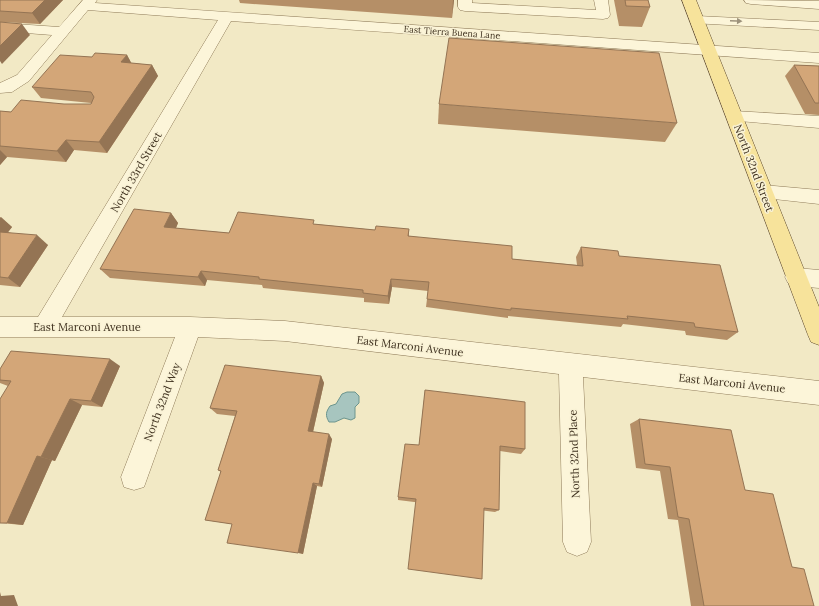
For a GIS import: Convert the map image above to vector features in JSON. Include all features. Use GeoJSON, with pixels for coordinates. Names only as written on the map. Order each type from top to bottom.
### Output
{"type":"FeatureCollection","features":[{"type":"Feature","properties":{"kind":"main road","name":"North 32nd Street"},"geometry":{"type":"LineString","coordinates":[[689,0],[819,335]]}},
{"type":"Feature","properties":{"kind":"street"},"geometry":{"type":"LineString","coordinates":[[466,0],[465,7],[603,15],[601,0]]}},
{"type":"Feature","properties":{"kind":"street"},"geometry":{"type":"LineString","coordinates":[[751,0],[819,5]]}},
{"type":"Feature","properties":{"kind":"street"},"geometry":{"type":"LineString","coordinates":[[18,100],[12,98],[3,88],[23,78],[87,3]]}},
{"type":"Feature","properties":{"kind":"street","name":"East Tierra Buena Lane"},"geometry":{"type":"LineString","coordinates":[[87,3],[227,16],[819,58]]}},
{"type":"Feature","properties":{"kind":"street","name":"North 33rd Street"},"geometry":{"type":"LineString","coordinates":[[44,328],[227,16]]}},
{"type":"Feature","properties":{"kind":"street"},"geometry":{"type":"LineString","coordinates":[[697,20],[819,26]]}},
{"type":"Feature","properties":{"kind":"street"},"geometry":{"type":"LineString","coordinates":[[0,27],[62,32]]}},
{"type":"Feature","properties":{"kind":"street"},"geometry":{"type":"LineString","coordinates":[[734,116],[819,122]]}},
{"type":"Feature","properties":{"kind":"street"},"geometry":{"type":"LineString","coordinates":[[763,192],[819,197]]}},
{"type":"Feature","properties":{"kind":"street"},"geometry":{"type":"LineString","coordinates":[[796,277],[819,279]]}},
{"type":"Feature","properties":{"kind":"street","name":"East Marconi Avenue"},"geometry":{"type":"LineString","coordinates":[[0,327],[190,327],[285,331],[819,393]]}},
{"type":"Feature","properties":{"kind":"street","name":"North 32nd Way"},"geometry":{"type":"LineString","coordinates":[[134,477],[190,327]]}},
{"type":"Feature","properties":{"kind":"street","name":"North 32nd Place"},"geometry":{"type":"LineString","coordinates":[[571,365],[577,542]]}},
{"type":"Feature","properties":{"kind":"water"},"geometry":{"type":"Polygon","coordinates":[[[347,392],[355,392],[359,396],[359,403],[355,407],[355,418],[351,420],[344,418],[335,422],[329,422],[327,412],[330,406],[336,404],[342,394],[347,392]]]}},
{"type":"Feature","properties":{"kind":"building"},"geometry":{"type":"Polygon","coordinates":[[[0,0],[45,0],[32,13],[0,11],[0,0]]]}},
{"type":"Feature","properties":{"kind":"building"},"geometry":{"type":"Polygon","coordinates":[[[625,0],[648,0],[650,7],[626,6],[625,0]]]}},
{"type":"Feature","properties":{"kind":"building"},"geometry":{"type":"Polygon","coordinates":[[[0,22],[22,24],[0,46],[0,22]]]}},
{"type":"Feature","properties":{"kind":"building"},"geometry":{"type":"Polygon","coordinates":[[[449,38],[659,53],[677,123],[439,104],[449,38]]]}},
{"type":"Feature","properties":{"kind":"building"},"geometry":{"type":"Polygon","coordinates":[[[95,53],[127,55],[121,62],[152,65],[99,142],[66,140],[57,151],[0,146],[0,111],[11,112],[21,100],[64,104],[91,104],[94,97],[91,92],[32,87],[60,55],[92,57],[95,53]]]}},
{"type":"Feature","properties":{"kind":"building"},"geometry":{"type":"Polygon","coordinates":[[[794,65],[819,66],[819,103],[815,103],[794,65]]]}},
{"type":"Feature","properties":{"kind":"building"},"geometry":{"type":"Polygon","coordinates":[[[134,209],[171,213],[164,227],[229,233],[238,212],[314,220],[313,224],[375,230],[376,226],[409,229],[408,236],[512,246],[512,259],[583,266],[581,247],[618,251],[619,256],[720,265],[738,332],[695,327],[694,323],[627,316],[628,319],[511,308],[511,310],[427,299],[429,282],[391,279],[388,296],[363,293],[363,290],[201,271],[198,277],[100,269],[134,209]]]}},
{"type":"Feature","properties":{"kind":"building"},"geometry":{"type":"Polygon","coordinates":[[[0,232],[37,235],[8,278],[0,277],[0,232]]]}},
{"type":"Feature","properties":{"kind":"building"},"geometry":{"type":"Polygon","coordinates":[[[11,351],[110,359],[91,401],[70,399],[41,457],[37,456],[7,523],[0,523],[0,399],[11,381],[0,380],[0,369],[11,351]]]}},
{"type":"Feature","properties":{"kind":"building"},"geometry":{"type":"Polygon","coordinates":[[[225,365],[321,376],[308,431],[329,434],[319,484],[313,483],[298,553],[227,543],[232,524],[205,520],[221,471],[218,470],[237,411],[210,408],[225,365]]]}},
{"type":"Feature","properties":{"kind":"building"},"geometry":{"type":"Polygon","coordinates":[[[425,390],[525,402],[525,449],[500,446],[499,510],[484,508],[482,579],[408,569],[416,499],[398,497],[405,444],[419,445],[425,390]]]}},
{"type":"Feature","properties":{"kind":"building"},"geometry":{"type":"Polygon","coordinates":[[[639,419],[731,430],[745,490],[773,494],[792,567],[804,569],[814,606],[704,606],[689,519],[678,517],[670,467],[645,464],[639,419]]]}}]}
